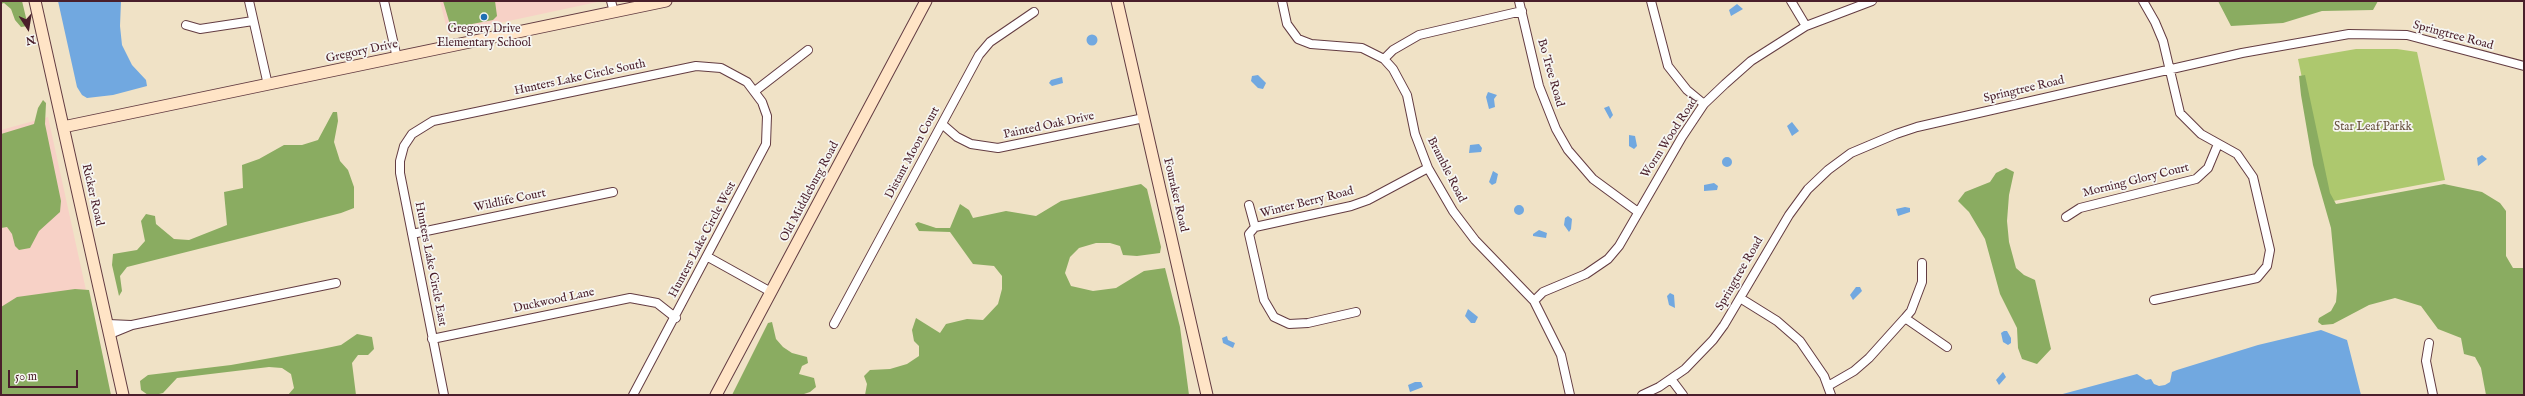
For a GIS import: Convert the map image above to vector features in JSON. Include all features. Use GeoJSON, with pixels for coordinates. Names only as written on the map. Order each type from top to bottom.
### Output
{"type":"FeatureCollection","features":[{"type":"Feature","properties":{"kind":"street","name":"Ricker Road"},"geometry":{"type":"LineString","coordinates":[[35,1],[123,395]]}},
{"type":"Feature","properties":{"kind":"street"},"geometry":{"type":"LineString","coordinates":[[249,1],[268,85]]}},
{"type":"Feature","properties":{"kind":"street"},"geometry":{"type":"LineString","coordinates":[[384,1],[397,58]]}},
{"type":"Feature","properties":{"kind":"street"},"geometry":{"type":"LineString","coordinates":[[611,1],[614,12]]}},
{"type":"Feature","properties":{"kind":"street","name":"Gregory Drive"},"geometry":{"type":"LineString","coordinates":[[64,127],[666,1]]}},
{"type":"Feature","properties":{"kind":"street","name":"Old Middleburg Road"},"geometry":{"type":"LineString","coordinates":[[716,395],[926,1]]}},
{"type":"Feature","properties":{"kind":"street","name":"Fouraker Road"},"geometry":{"type":"LineString","coordinates":[[1117,1],[1207,395]]}},
{"type":"Feature","properties":{"kind":"street","name":"Bramble Road"},"geometry":{"type":"LineString","coordinates":[[1282,1],[1287,24],[1298,39],[1311,44],[1362,48],[1384,59],[1404,87],[1415,134],[1428,168],[1453,211],[1475,240],[1534,301],[1553,335],[1561,355],[1570,395]]}},
{"type":"Feature","properties":{"kind":"street","name":"Bo Tree Road"},"geometry":{"type":"LineString","coordinates":[[1519,1],[1539,86],[1556,128],[1568,150],[1593,178],[1638,212]]}},
{"type":"Feature","properties":{"kind":"street"},"geometry":{"type":"LineString","coordinates":[[1651,1],[1668,66],[1687,90],[1704,104]]}},
{"type":"Feature","properties":{"kind":"street"},"geometry":{"type":"LineString","coordinates":[[1791,1],[1806,26]]}},
{"type":"Feature","properties":{"kind":"street","name":"Worm Wood Road"},"geometry":{"type":"LineString","coordinates":[[1534,301],[1543,292],[1555,285],[1586,274],[1601,265],[1618,246],[1682,138],[1704,104],[1751,61],[1806,26],[1872,1]]}},
{"type":"Feature","properties":{"kind":"street"},"geometry":{"type":"LineString","coordinates":[[2143,1],[2156,22],[2163,41],[2168,69],[2180,113],[2201,134],[2237,154],[2254,177],[2270,250],[2267,266],[2257,278],[2154,300]]}},
{"type":"Feature","properties":{"kind":"street"},"geometry":{"type":"LineString","coordinates":[[1384,59],[1393,50],[1414,36],[1522,11]]}},
{"type":"Feature","properties":{"kind":"street","name":"Distant Moon Court"},"geometry":{"type":"LineString","coordinates":[[834,324],[983,50],[1001,34],[1034,12]]}},
{"type":"Feature","properties":{"kind":"street"},"geometry":{"type":"LineString","coordinates":[[186,25],[200,29],[254,21]]}},
{"type":"Feature","properties":{"kind":"street","name":"Springtree Road"},"geometry":{"type":"LineString","coordinates":[[1642,395],[1671,378],[1704,350],[1724,324],[1795,206],[1828,170],[1851,153],[1917,127],[2168,69],[2330,36],[2378,33],[2435,41],[2486,57],[2524,66]]}},
{"type":"Feature","properties":{"kind":"street"},"geometry":{"type":"LineString","coordinates":[[755,91],[808,50]]}},
{"type":"Feature","properties":{"kind":"street","name":"Hunters Lake Circle South"},"geometry":{"type":"LineString","coordinates":[[409,138],[418,129],[433,121],[696,66],[722,68],[734,72],[747,82],[755,91]]}},
{"type":"Feature","properties":{"kind":"street","name":"Hunters Lake Circle West"},"geometry":{"type":"LineString","coordinates":[[633,395],[676,318],[766,144],[767,116],[762,102],[755,91]]}},
{"type":"Feature","properties":{"kind":"street","name":"Painted Oak Drive"},"geometry":{"type":"LineString","coordinates":[[942,124],[957,137],[971,144],[998,148],[1144,118]]}},
{"type":"Feature","properties":{"kind":"street","name":"Hunters Lake Circle East"},"geometry":{"type":"LineString","coordinates":[[409,138],[400,161],[412,234],[444,395]]}},
{"type":"Feature","properties":{"kind":"street","name":"Morning Glory Court"},"geometry":{"type":"LineString","coordinates":[[2066,217],[2080,208],[2196,178],[2208,168],[2218,144]]}},
{"type":"Feature","properties":{"kind":"street","name":"Winter Berry Road"},"geometry":{"type":"LineString","coordinates":[[1256,227],[1351,206],[1428,168]]}},
{"type":"Feature","properties":{"kind":"street","name":"Wildlife Court"},"geometry":{"type":"LineString","coordinates":[[412,234],[613,192]]}},
{"type":"Feature","properties":{"kind":"street"},"geometry":{"type":"LineString","coordinates":[[1249,205],[1256,227],[1249,234],[1264,300],[1274,317],[1289,324],[1308,323],[1356,312]]}},
{"type":"Feature","properties":{"kind":"street"},"geometry":{"type":"LineString","coordinates":[[708,257],[771,292]]}},
{"type":"Feature","properties":{"kind":"street"},"geometry":{"type":"LineString","coordinates":[[1828,386],[1854,370],[1869,358],[1911,311],[1922,282],[1922,263]]}},
{"type":"Feature","properties":{"kind":"street"},"geometry":{"type":"LineString","coordinates":[[109,329],[336,283]]}},
{"type":"Feature","properties":{"kind":"street","name":"Duckwood Lane"},"geometry":{"type":"LineString","coordinates":[[432,339],[630,298],[657,303],[676,318]]}},
{"type":"Feature","properties":{"kind":"street"},"geometry":{"type":"LineString","coordinates":[[1740,298],[1777,321],[1800,341],[1810,354],[1828,386],[1831,395]]}},
{"type":"Feature","properties":{"kind":"street"},"geometry":{"type":"LineString","coordinates":[[1905,318],[1948,347]]}},
{"type":"Feature","properties":{"kind":"street"},"geometry":{"type":"LineString","coordinates":[[2429,343],[2426,361],[2433,395]]}},
{"type":"Feature","properties":{"kind":"street"},"geometry":{"type":"LineString","coordinates":[[1671,378],[1683,395]]}},
{"type":"Feature","properties":{"kind":"shaded area","name":"Gregory Drive Elementary School"},"geometry":{"type":"Polygon","coordinates":[[[440,1],[602,1],[448,34],[440,1]]]}},
{"type":"Feature","properties":{"kind":"shaded area"},"geometry":{"type":"Polygon","coordinates":[[[48,117],[109,395],[1,395],[1,130],[48,117]]]}},
{"type":"Feature","properties":{"kind":"green space"},"geometry":{"type":"Polygon","coordinates":[[[1,1],[22,1],[28,26],[21,27],[15,20],[11,9],[4,3],[1,4],[1,1]]]}},
{"type":"Feature","properties":{"kind":"green space"},"geometry":{"type":"Polygon","coordinates":[[[443,1],[495,1],[497,16],[493,20],[451,28],[443,1]]]}},
{"type":"Feature","properties":{"kind":"green space"},"geometry":{"type":"Polygon","coordinates":[[[2218,1],[2378,1],[2373,10],[2322,11],[2283,23],[2231,26],[2218,1]]]}},
{"type":"Feature","properties":{"kind":"green space","name":"Star Leaf Parkk"},"geometry":{"type":"Polygon","coordinates":[[[2356,49],[2397,49],[2417,52],[2445,180],[2328,202],[2298,59],[2356,49]]]}},
{"type":"Feature","properties":{"kind":"green space"},"geometry":{"type":"Polygon","coordinates":[[[2305,75],[2330,193],[2336,204],[2444,184],[2482,192],[2500,203],[2506,211],[2506,256],[2513,268],[2524,268],[2524,395],[2486,395],[2481,368],[2475,357],[2464,354],[2461,338],[2438,329],[2421,306],[2395,298],[2369,305],[2333,324],[2322,325],[2318,322],[2319,318],[2331,311],[2336,302],[2337,291],[2331,228],[2313,165],[2301,95],[2299,76],[2305,75]]]}},
{"type":"Feature","properties":{"kind":"green space"},"geometry":{"type":"Polygon","coordinates":[[[43,100],[46,103],[45,124],[61,201],[60,212],[39,231],[30,248],[19,250],[15,246],[12,234],[7,227],[1,228],[1,134],[34,124],[38,108],[43,100]]]}},
{"type":"Feature","properties":{"kind":"green space"},"geometry":{"type":"Polygon","coordinates":[[[333,112],[337,112],[338,121],[334,142],[340,161],[348,170],[354,187],[354,208],[341,213],[127,267],[120,276],[122,291],[119,296],[112,265],[113,254],[137,250],[145,241],[141,221],[146,214],[155,216],[156,224],[174,239],[189,240],[227,225],[224,192],[243,188],[242,165],[259,159],[284,145],[302,145],[318,140],[333,112]]]}},
{"type":"Feature","properties":{"kind":"green space"},"geometry":{"type":"Polygon","coordinates":[[[2006,168],[2014,172],[2009,195],[2007,221],[2009,242],[2016,268],[2024,275],[2035,280],[2051,349],[2037,364],[2022,359],[2018,348],[2017,328],[2000,294],[1985,239],[1969,212],[1958,201],[1965,192],[1990,182],[1996,173],[2006,168]]]}},
{"type":"Feature","properties":{"kind":"green space"},"geometry":{"type":"Polygon","coordinates":[[[1141,184],[1147,189],[1161,247],[1160,253],[1137,256],[1123,255],[1120,246],[1110,243],[1096,243],[1079,248],[1070,257],[1065,273],[1071,286],[1093,291],[1116,288],[1144,271],[1165,268],[1180,327],[1189,395],[865,395],[867,384],[864,376],[870,370],[890,369],[907,364],[919,356],[919,346],[914,341],[912,330],[916,318],[940,333],[946,324],[967,319],[983,320],[998,304],[1002,289],[1002,276],[994,266],[973,264],[950,232],[919,231],[915,224],[918,222],[936,228],[950,228],[960,204],[969,210],[973,218],[1006,211],[1036,216],[1061,201],[1141,184]]]}},
{"type":"Feature","properties":{"kind":"green space"},"geometry":{"type":"Polygon","coordinates":[[[75,289],[89,290],[111,395],[1,395],[1,307],[17,297],[75,289]]]}},
{"type":"Feature","properties":{"kind":"green space"},"geometry":{"type":"Polygon","coordinates":[[[772,322],[776,339],[783,347],[792,353],[807,357],[808,363],[802,366],[799,374],[814,378],[816,387],[810,392],[801,395],[732,395],[768,323],[772,322]]]}},
{"type":"Feature","properties":{"kind":"green space"},"geometry":{"type":"Polygon","coordinates":[[[357,334],[372,337],[374,349],[368,355],[358,355],[352,363],[356,395],[288,395],[294,388],[291,374],[282,368],[269,367],[177,378],[163,393],[155,395],[148,395],[141,390],[140,381],[148,375],[231,365],[322,349],[341,345],[357,334]]]}},
{"type":"Feature","properties":{"kind":"water"},"geometry":{"type":"Polygon","coordinates":[[[58,1],[121,1],[120,26],[122,45],[132,65],[146,80],[147,86],[113,95],[87,98],[82,95],[77,87],[58,1]]]}},
{"type":"Feature","properties":{"kind":"water"},"geometry":{"type":"Polygon","coordinates":[[[1737,4],[1743,9],[1731,16],[1729,10],[1737,4]]]}},
{"type":"Feature","properties":{"kind":"water"},"geometry":{"type":"Polygon","coordinates":[[[1092,34],[1096,36],[1098,40],[1096,44],[1092,46],[1088,44],[1086,40],[1088,36],[1092,34]]]}},
{"type":"Feature","properties":{"kind":"water"},"geometry":{"type":"Polygon","coordinates":[[[1258,75],[1266,83],[1263,89],[1258,88],[1251,81],[1252,76],[1258,75]]]}},
{"type":"Feature","properties":{"kind":"water"},"geometry":{"type":"Polygon","coordinates":[[[1062,77],[1063,83],[1052,86],[1049,83],[1051,80],[1062,77]]]}},
{"type":"Feature","properties":{"kind":"water"},"geometry":{"type":"Polygon","coordinates":[[[1488,92],[1497,95],[1494,99],[1495,107],[1489,109],[1486,97],[1488,92]]]}},
{"type":"Feature","properties":{"kind":"water"},"geometry":{"type":"Polygon","coordinates":[[[1609,106],[1613,115],[1610,119],[1604,108],[1609,106]]]}},
{"type":"Feature","properties":{"kind":"water"},"geometry":{"type":"Polygon","coordinates":[[[1792,122],[1799,131],[1792,136],[1787,126],[1792,122]]]}},
{"type":"Feature","properties":{"kind":"water"},"geometry":{"type":"Polygon","coordinates":[[[1629,135],[1635,136],[1637,146],[1634,149],[1629,146],[1629,135]]]}},
{"type":"Feature","properties":{"kind":"water"},"geometry":{"type":"Polygon","coordinates":[[[1479,144],[1482,148],[1481,152],[1469,153],[1470,145],[1479,144]]]}},
{"type":"Feature","properties":{"kind":"water"},"geometry":{"type":"Polygon","coordinates":[[[2482,155],[2487,159],[2478,166],[2477,158],[2482,155]]]}},
{"type":"Feature","properties":{"kind":"water"},"geometry":{"type":"Polygon","coordinates":[[[1727,157],[1732,162],[1727,167],[1722,162],[1727,157]]]}},
{"type":"Feature","properties":{"kind":"water"},"geometry":{"type":"Polygon","coordinates":[[[1493,171],[1498,174],[1496,183],[1492,185],[1489,182],[1493,171]]]}},
{"type":"Feature","properties":{"kind":"water"},"geometry":{"type":"Polygon","coordinates":[[[1714,183],[1718,186],[1717,190],[1704,191],[1704,185],[1714,183]]]}},
{"type":"Feature","properties":{"kind":"water"},"geometry":{"type":"Polygon","coordinates":[[[1519,205],[1524,210],[1519,215],[1514,210],[1519,205]]]}},
{"type":"Feature","properties":{"kind":"water"},"geometry":{"type":"Polygon","coordinates":[[[1905,207],[1910,208],[1910,212],[1898,216],[1896,209],[1905,207]]]}},
{"type":"Feature","properties":{"kind":"water"},"geometry":{"type":"Polygon","coordinates":[[[1568,216],[1572,219],[1571,229],[1569,232],[1564,225],[1565,218],[1568,216]]]}},
{"type":"Feature","properties":{"kind":"water"},"geometry":{"type":"Polygon","coordinates":[[[1539,230],[1547,233],[1546,238],[1533,236],[1533,234],[1539,230]]]}},
{"type":"Feature","properties":{"kind":"water"},"geometry":{"type":"Polygon","coordinates":[[[1856,287],[1860,287],[1862,291],[1853,300],[1850,295],[1856,287]]]}},
{"type":"Feature","properties":{"kind":"water"},"geometry":{"type":"Polygon","coordinates":[[[1670,293],[1674,295],[1675,308],[1669,305],[1667,296],[1670,293]]]}},
{"type":"Feature","properties":{"kind":"water"},"geometry":{"type":"Polygon","coordinates":[[[1468,309],[1478,317],[1475,323],[1471,323],[1465,316],[1468,309]]]}},
{"type":"Feature","properties":{"kind":"water"},"geometry":{"type":"Polygon","coordinates":[[[2321,330],[2347,340],[2361,395],[2059,395],[2137,374],[2146,380],[2151,379],[2154,384],[2159,386],[2165,385],[2170,382],[2172,372],[2177,370],[2258,345],[2321,330]]]}},
{"type":"Feature","properties":{"kind":"water"},"geometry":{"type":"Polygon","coordinates":[[[2007,331],[2011,338],[2011,343],[2008,345],[2003,342],[2001,333],[2007,331]]]}},
{"type":"Feature","properties":{"kind":"water"},"geometry":{"type":"Polygon","coordinates":[[[1227,336],[1228,340],[1235,343],[1233,348],[1223,343],[1222,338],[1227,336]]]}},
{"type":"Feature","properties":{"kind":"water"},"geometry":{"type":"Polygon","coordinates":[[[2003,372],[2006,377],[1999,385],[1996,380],[2003,372]]]}},
{"type":"Feature","properties":{"kind":"water"},"geometry":{"type":"Polygon","coordinates":[[[1415,382],[1421,382],[1423,387],[1410,392],[1408,385],[1415,382]]]}},
{"type":"Feature","properties":{"kind":"place","name":"Gregory Drive Elementary School"},"geometry":{"type":"Point","coordinates":[484,17]}}]}
